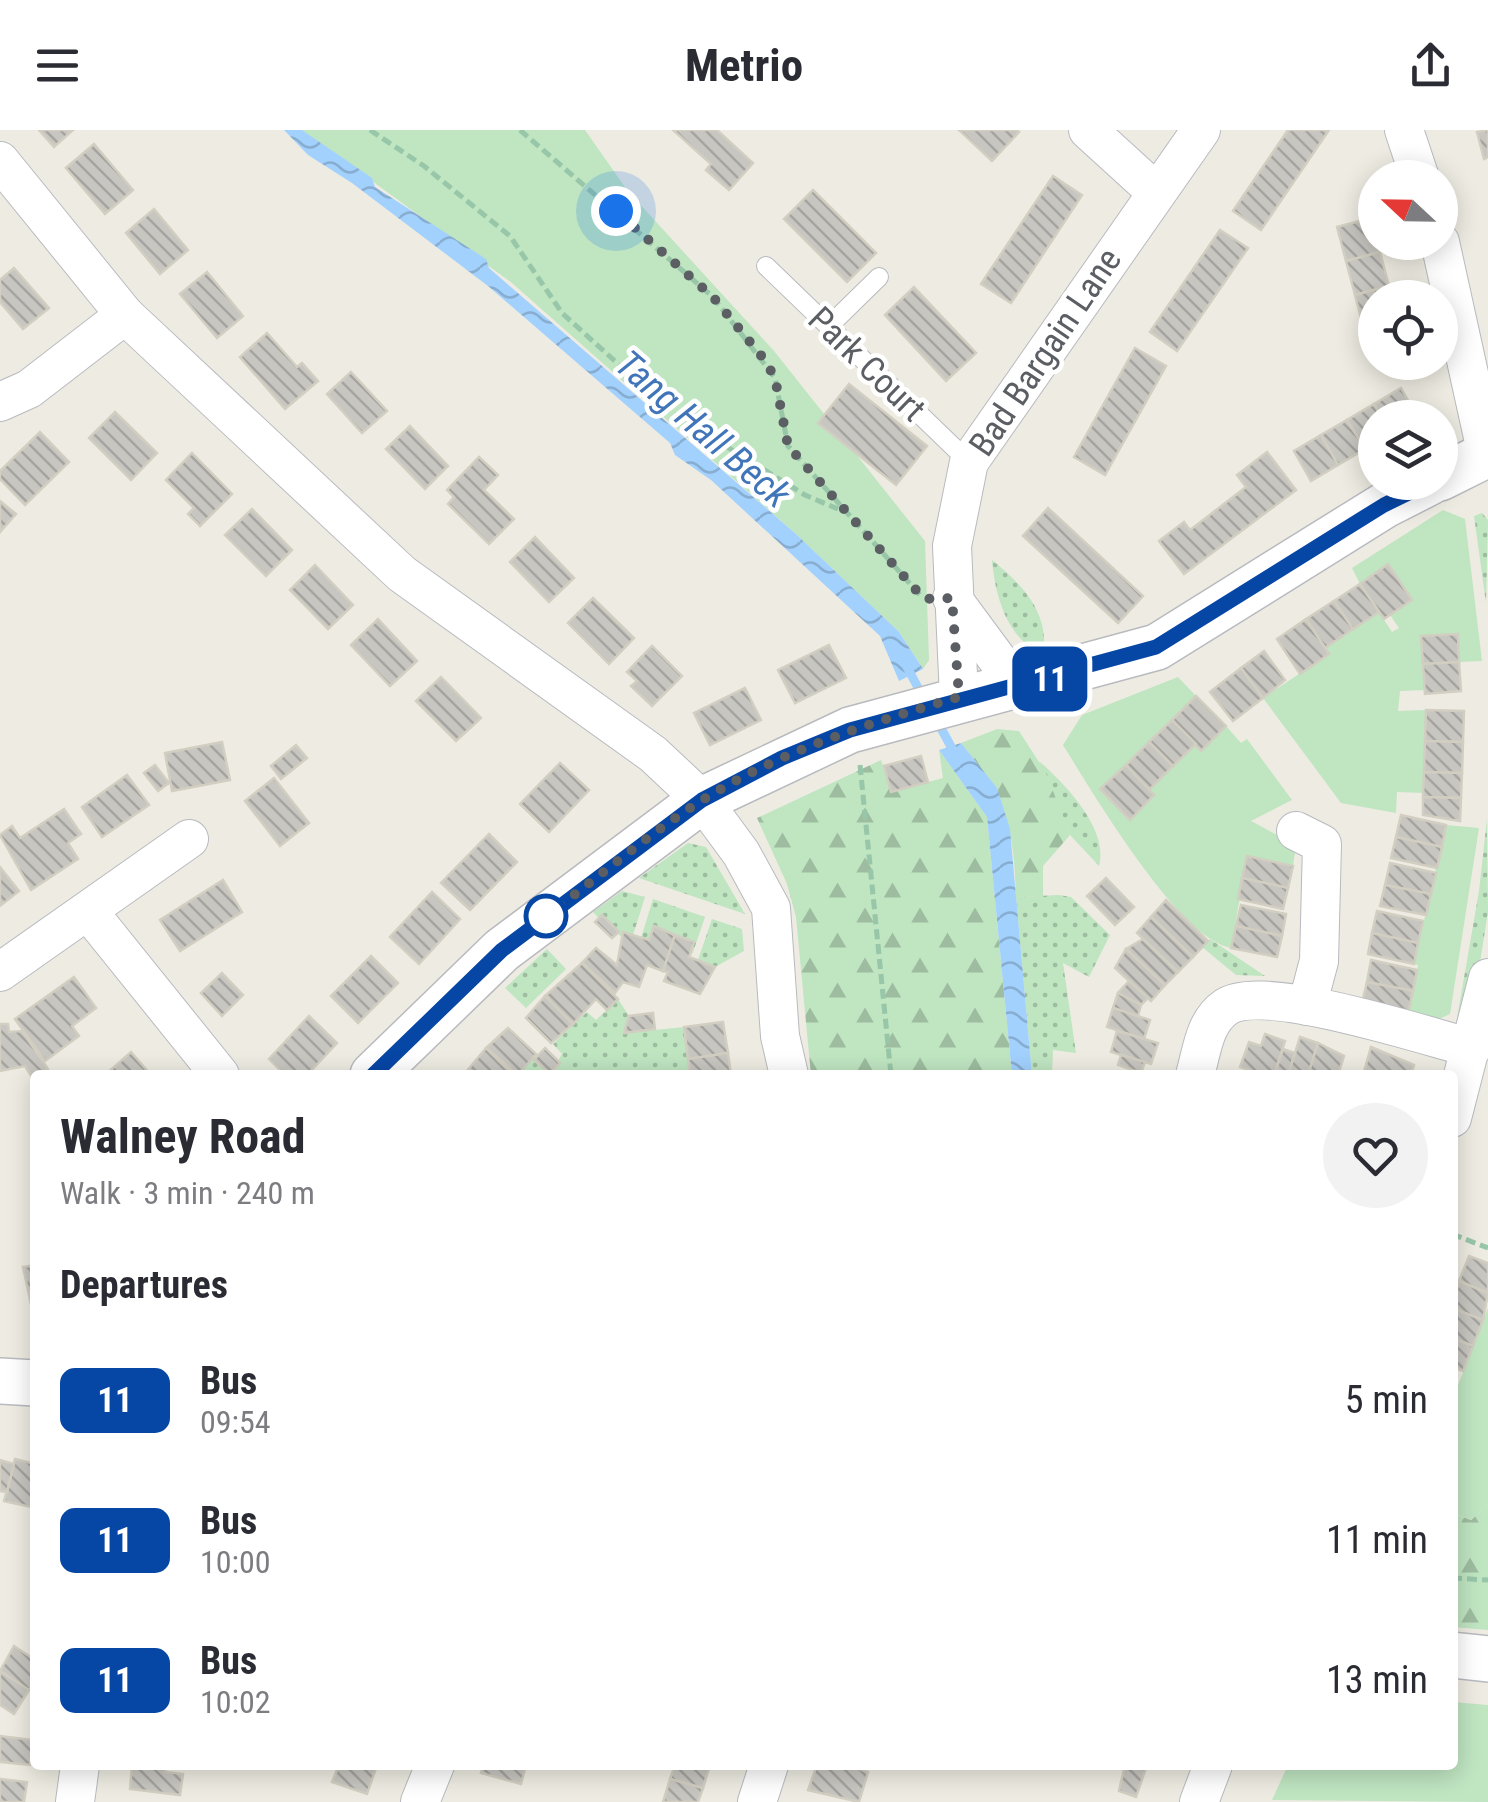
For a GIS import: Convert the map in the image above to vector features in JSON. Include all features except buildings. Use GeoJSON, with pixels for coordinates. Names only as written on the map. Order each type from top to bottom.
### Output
{"type":"FeatureCollection","features":[{"type":"Feature","properties":{"kind":"street"},"geometry":{"type":"LineString","coordinates":[[1088,130],[1156,192]]}},
{"type":"Feature","properties":{"kind":"street","name":"Bad Bargain Lane"},"geometry":{"type":"LineString","coordinates":[[959,697],[952,546],[969,462],[1201,130]]}},
{"type":"Feature","properties":{"kind":"street"},"geometry":{"type":"LineString","coordinates":[[1404,130],[1414,160]]}},
{"type":"Feature","properties":{"kind":"street"},"geometry":{"type":"LineString","coordinates":[[0,161],[125,315],[402,574],[653,754],[702,800],[741,853],[771,908],[780,1036],[788,1070]]}},
{"type":"Feature","properties":{"kind":"street"},"geometry":{"type":"LineString","coordinates":[[1444,260],[1488,456],[1458,470]]}},
{"type":"Feature","properties":{"kind":"street"},"geometry":{"type":"LineString","coordinates":[[0,402],[29,389],[125,315]]}},
{"type":"Feature","properties":{"kind":"street"},"geometry":{"type":"LineString","coordinates":[[379,1070],[502,950],[702,800],[782,758],[850,730],[959,697],[1036,683],[1156,647],[1394,500]]}},
{"type":"Feature","properties":{"kind":"street"},"geometry":{"type":"LineString","coordinates":[[952,598],[1000,663],[1036,683]]}},
{"type":"Feature","properties":{"kind":"street"},"geometry":{"type":"LineString","coordinates":[[1307,1006],[1319,962],[1321,835]]}},
{"type":"Feature","properties":{"kind":"street"},"geometry":{"type":"LineString","coordinates":[[0,972],[189,840]]}},
{"type":"Feature","properties":{"kind":"street"},"geometry":{"type":"LineString","coordinates":[[88,911],[216,1070]]}},
{"type":"Feature","properties":{"kind":"street"},"geometry":{"type":"LineString","coordinates":[[1458,1097],[1488,978]]}},
{"type":"Feature","properties":{"kind":"street"},"geometry":{"type":"LineString","coordinates":[[1196,1070],[1210,1024],[1227,1006],[1252,997],[1307,1006],[1472,1048]]}},
{"type":"Feature","properties":{"kind":"street"},"geometry":{"type":"LineString","coordinates":[[0,1381],[30,1383]]}},
{"type":"Feature","properties":{"kind":"street"},"geometry":{"type":"LineString","coordinates":[[1458,1656],[1488,1659]]}},
{"type":"Feature","properties":{"kind":"street"},"geometry":{"type":"LineString","coordinates":[[76,1802],[79,1770]]}},
{"type":"Feature","properties":{"kind":"street"},"geometry":{"type":"LineString","coordinates":[[420,1802],[432,1770]]}},
{"type":"Feature","properties":{"kind":"street"},"geometry":{"type":"LineString","coordinates":[[757,1802],[767,1770]]}},
{"type":"Feature","properties":{"kind":"lane","name":"Park Court"},"geometry":{"type":"LineString","coordinates":[[766,266],[969,462]]}},
{"type":"Feature","properties":{"kind":"lane"},"geometry":{"type":"LineString","coordinates":[[828,326],[879,276]]}},
{"type":"Feature","properties":{"kind":"path"},"geometry":{"type":"LineString","coordinates":[[370,130],[424,166],[510,236],[562,313],[672,413],[805,496],[841,510]]}},
{"type":"Feature","properties":{"kind":"path"},"geometry":{"type":"LineString","coordinates":[[520,130],[713,297],[775,378],[788,446],[924,599],[952,598]]}},
{"type":"Feature","properties":{"kind":"path"},"geometry":{"type":"LineString","coordinates":[[850,730],[869,829],[892,1070]]}},
{"type":"Feature","properties":{"kind":"path"},"geometry":{"type":"LineString","coordinates":[[1458,1236],[1488,1248]]}},
{"type":"Feature","properties":{"kind":"path"},"geometry":{"type":"LineString","coordinates":[[1458,1578],[1488,1580]]}},
{"type":"Feature","properties":{"kind":"green space"},"geometry":{"type":"Polygon","coordinates":[[[302,130],[585,130],[627,190],[774,351],[925,541],[929,660],[923,669],[899,632],[796,534],[512,283],[302,130]]]}},
{"type":"Feature","properties":{"kind":"green space"},"geometry":{"type":"Polygon","coordinates":[[[1443,510],[1465,519],[1482,661],[1459,662],[1457,634],[1422,636],[1425,690],[1400,691],[1398,711],[1426,710],[1424,793],[1397,792],[1396,813],[1341,803],[1263,698],[1329,654],[1325,648],[1379,612],[1392,632],[1399,628],[1390,615],[1412,599],[1389,565],[1360,584],[1352,568],[1443,510]]]}},
{"type":"Feature","properties":{"kind":"green space"},"geometry":{"type":"Polygon","coordinates":[[[1482,513],[1488,520],[1486,603],[1474,516],[1482,513]]]}},
{"type":"Feature","properties":{"kind":"green space"},"geometry":{"type":"Polygon","coordinates":[[[992,560],[1014,579],[1038,613],[1043,655],[1020,638],[1005,615],[992,560]]]}},
{"type":"Feature","properties":{"kind":"green space"},"geometry":{"type":"Polygon","coordinates":[[[1178,677],[1196,696],[1100,790],[1130,819],[1154,795],[1149,790],[1196,744],[1202,750],[1226,726],[1241,743],[1247,739],[1292,800],[1251,821],[1296,845],[1293,866],[1247,857],[1231,948],[1210,938],[1162,892],[1115,828],[1063,745],[1082,715],[1178,677]]]}},
{"type":"Feature","properties":{"kind":"green space"},"geometry":{"type":"Polygon","coordinates":[[[997,729],[1019,731],[1046,773],[1070,835],[1043,866],[1043,896],[1016,897],[1013,850],[1005,814],[961,743],[997,729]]]}},
{"type":"Feature","properties":{"kind":"green space"},"geometry":{"type":"Polygon","coordinates":[[[939,750],[987,817],[1012,1070],[811,1070],[796,917],[787,884],[757,818],[881,760],[891,792],[943,778],[939,750]]]}},
{"type":"Feature","properties":{"kind":"green space"},"geometry":{"type":"Polygon","coordinates":[[[1039,761],[1072,795],[1091,823],[1098,837],[1099,866],[1070,835],[1039,761]]]}},
{"type":"Feature","properties":{"kind":"green space"},"geometry":{"type":"Polygon","coordinates":[[[1487,819],[1488,912],[1473,1006],[1456,1024],[1479,891],[1487,819]]]}},
{"type":"Feature","properties":{"kind":"green space"},"geometry":{"type":"Polygon","coordinates":[[[1446,825],[1479,828],[1450,1014],[1439,1019],[1408,1013],[1418,965],[1414,964],[1446,825]]]}},
{"type":"Feature","properties":{"kind":"green space"},"geometry":{"type":"Polygon","coordinates":[[[688,843],[706,847],[745,914],[639,878],[688,843]]]}},
{"type":"Feature","properties":{"kind":"green space"},"geometry":{"type":"Polygon","coordinates":[[[622,891],[645,897],[633,935],[623,932],[621,937],[602,915],[599,918],[593,912],[622,891]]]}},
{"type":"Feature","properties":{"kind":"green space"},"geometry":{"type":"Polygon","coordinates":[[[1016,897],[1071,897],[1110,935],[1089,977],[1063,963],[1076,1053],[1053,1050],[1052,1070],[1032,1070],[1016,897]]]}},
{"type":"Feature","properties":{"kind":"green space"},"geometry":{"type":"Polygon","coordinates":[[[653,899],[705,917],[691,958],[694,942],[641,938],[653,899]]]}},
{"type":"Feature","properties":{"kind":"green space"},"geometry":{"type":"Polygon","coordinates":[[[712,919],[742,929],[744,951],[715,967],[698,960],[712,919]]]}},
{"type":"Feature","properties":{"kind":"green space"},"geometry":{"type":"Polygon","coordinates":[[[1210,939],[1265,976],[1236,975],[1202,947],[1210,939]]]}},
{"type":"Feature","properties":{"kind":"green space"},"geometry":{"type":"Polygon","coordinates":[[[547,949],[566,969],[526,1008],[505,988],[547,949]]]}},
{"type":"Feature","properties":{"kind":"green space"},"geometry":{"type":"Polygon","coordinates":[[[618,999],[629,1016],[625,1033],[684,1027],[689,1070],[552,1070],[562,1054],[553,1044],[587,1012],[596,1020],[618,999]]]}},
{"type":"Feature","properties":{"kind":"green space"},"geometry":{"type":"Polygon","coordinates":[[[532,1058],[546,1070],[522,1070],[532,1058]]]}},
{"type":"Feature","properties":{"kind":"green space"},"geometry":{"type":"Polygon","coordinates":[[[1488,1308],[1488,1505],[1471,1520],[1458,1515],[1458,1385],[1488,1308]]]}},
{"type":"Feature","properties":{"kind":"green space"},"geometry":{"type":"Polygon","coordinates":[[[1488,1505],[1488,1630],[1458,1627],[1458,1515],[1471,1520],[1488,1505]]]}},
{"type":"Feature","properties":{"kind":"green space"},"geometry":{"type":"Polygon","coordinates":[[[1458,1702],[1488,1705],[1488,1802],[1272,1800],[1286,1770],[1458,1770],[1458,1702]]]}},
{"type":"Feature","properties":{"kind":"water"},"geometry":{"type":"Polygon","coordinates":[[[284,130],[302,130],[372,178],[375,187],[486,259],[489,268],[796,534],[899,632],[923,669],[899,681],[880,636],[711,480],[675,455],[670,443],[488,286],[352,183],[308,155],[284,130]]]}},
{"type":"Feature","properties":{"kind":"water"},"geometry":{"type":"Polygon","coordinates":[[[961,743],[997,788],[1010,829],[1032,1070],[1012,1070],[987,817],[939,750],[961,743]]]}},
{"type":"Feature","properties":{"kind":"waterway","name":"Tang Hall Beck"},"geometry":{"type":"LineString","coordinates":[[907,667],[923,697]]}},
{"type":"Feature","properties":{"kind":"waterway","name":"Tang Hall Beck"},"geometry":{"type":"LineString","coordinates":[[936,719],[955,754]]}},
{"type":"Feature","properties":{"kind":"bus line","name":"11"},"geometry":{"type":"LineString","coordinates":[[378,1070],[502,950],[702,800],[782,758],[850,730],[959,697],[1036,683],[1156,647],[1394,500]]}},
{"type":"Feature","properties":{"kind":"route"},"geometry":{"type":"LineString","coordinates":[[546,916],[702,800],[782,758],[850,730],[959,697],[952,598],[924,599],[841,510],[788,446],[775,378],[764,359],[713,297],[616,211]]}}]}
